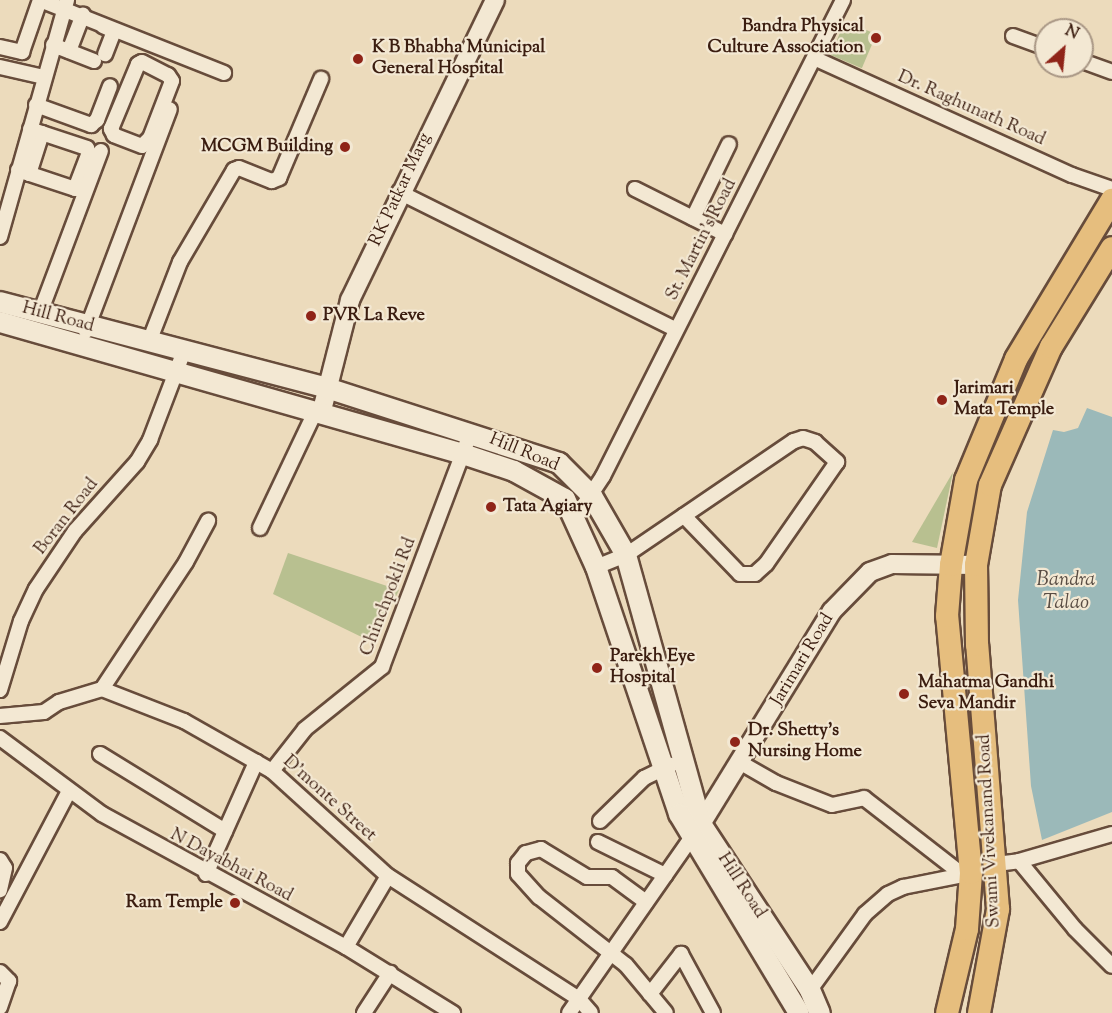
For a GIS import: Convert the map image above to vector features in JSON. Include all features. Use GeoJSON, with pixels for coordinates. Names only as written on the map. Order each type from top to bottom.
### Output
{"type":"FeatureCollection","features":[{"type":"Feature","properties":{"kind":"main road","name":"Swami Vivekanand Road"},"geometry":{"type":"LineString","coordinates":[[947,1013],[968,929],[967,874],[947,615],[951,565],[966,480],[1016,359],[1112,200]]}},
{"type":"Feature","properties":{"kind":"main road","name":"Swami Vivekanand Road"},"geometry":{"type":"LineString","coordinates":[[979,1013],[994,943],[996,864],[977,645],[976,565],[990,485],[1024,401],[1051,347],[1112,248]]}},
{"type":"Feature","properties":{"kind":"main road","name":"Hill Road"},"geometry":{"type":"LineString","coordinates":[[0,302],[327,388],[471,432],[559,463],[592,496],[626,555],[673,764]]}},
{"type":"Feature","properties":{"kind":"main road","name":"Hill Road"},"geometry":{"type":"LineString","coordinates":[[0,322],[463,454],[514,471],[565,499],[576,517],[596,567],[697,831],[799,1013]]}},
{"type":"Feature","properties":{"kind":"main road","name":"Hill Road"},"geometry":{"type":"LineString","coordinates":[[697,831],[810,990],[820,1013]]}},
{"type":"Feature","properties":{"kind":"street"},"geometry":{"type":"LineString","coordinates":[[0,47],[22,52],[40,0],[66,4],[82,16],[114,31],[99,58],[53,45]]}},
{"type":"Feature","properties":{"kind":"street","name":"RK Patkar Marg"},"geometry":{"type":"LineString","coordinates":[[318,413],[327,388],[350,300],[399,192],[495,0]]}},
{"type":"Feature","properties":{"kind":"street","name":"St. Martin's Road"},"geometry":{"type":"LineString","coordinates":[[576,517],[592,496],[675,329],[816,59],[843,0]]}},
{"type":"Feature","properties":{"kind":"street"},"geometry":{"type":"LineString","coordinates":[[0,237],[24,172],[36,131],[36,105],[66,4]]}},
{"type":"Feature","properties":{"kind":"street"},"geometry":{"type":"LineString","coordinates":[[82,16],[224,73]]}},
{"type":"Feature","properties":{"kind":"street"},"geometry":{"type":"LineString","coordinates":[[69,51],[82,16]]}},
{"type":"Feature","properties":{"kind":"street"},"geometry":{"type":"LineString","coordinates":[[1013,36],[1034,44]]}},
{"type":"Feature","properties":{"kind":"street"},"geometry":{"type":"LineString","coordinates":[[148,65],[155,45]]}},
{"type":"Feature","properties":{"kind":"street","name":"Dr. Raghunath Road"},"geometry":{"type":"LineString","coordinates":[[816,59],[1072,175],[1112,189]]}},
{"type":"Feature","properties":{"kind":"street"},"geometry":{"type":"LineString","coordinates":[[138,64],[148,65],[168,75],[172,81],[150,138],[142,146],[114,135],[111,129],[138,64]]}},
{"type":"Feature","properties":{"kind":"street"},"geometry":{"type":"LineString","coordinates":[[1094,65],[1112,72]]}},
{"type":"Feature","properties":{"kind":"street"},"geometry":{"type":"LineString","coordinates":[[0,67],[44,77]]}},
{"type":"Feature","properties":{"kind":"street"},"geometry":{"type":"LineString","coordinates":[[149,342],[180,262],[234,170],[239,168],[272,181],[279,178],[321,79]]}},
{"type":"Feature","properties":{"kind":"street"},"geometry":{"type":"LineString","coordinates":[[36,105],[91,125],[97,120],[110,86]]}},
{"type":"Feature","properties":{"kind":"street"},"geometry":{"type":"LineString","coordinates":[[81,346],[170,109]]}},
{"type":"Feature","properties":{"kind":"street"},"geometry":{"type":"LineString","coordinates":[[24,172],[75,189],[89,153],[87,148],[36,131]]}},
{"type":"Feature","properties":{"kind":"street"},"geometry":{"type":"LineString","coordinates":[[693,218],[729,144]]}},
{"type":"Feature","properties":{"kind":"street"},"geometry":{"type":"LineString","coordinates":[[40,313],[101,151]]}},
{"type":"Feature","properties":{"kind":"street"},"geometry":{"type":"LineString","coordinates":[[635,189],[725,234]]}},
{"type":"Feature","properties":{"kind":"street"},"geometry":{"type":"LineString","coordinates":[[399,192],[675,329]]}},
{"type":"Feature","properties":{"kind":"street","name":"Boran Road"},"geometry":{"type":"LineString","coordinates":[[0,690],[21,621],[36,589],[75,531],[137,462],[150,440],[184,351]]}},
{"type":"Feature","properties":{"kind":"street"},"geometry":{"type":"LineString","coordinates":[[260,528],[318,413]]}},
{"type":"Feature","properties":{"kind":"street","name":"Chinchpokli Rd"},"geometry":{"type":"LineString","coordinates":[[272,771],[305,729],[382,668],[471,432]]}},
{"type":"Feature","properties":{"kind":"street"},"geometry":{"type":"LineString","coordinates":[[596,567],[626,555],[794,441],[803,438],[815,442],[837,462],[766,564],[755,574],[740,574],[684,516]]}},
{"type":"Feature","properties":{"kind":"street"},"geometry":{"type":"LineString","coordinates":[[0,716],[44,712],[59,702],[102,689],[186,562],[208,521]]}},
{"type":"Feature","properties":{"kind":"street","name":"Jarimari Road"},"geometry":{"type":"LineString","coordinates":[[697,831],[741,763],[832,611],[870,572],[892,564],[976,565]]}},
{"type":"Feature","properties":{"kind":"street","name":"D'monte Street"},"geometry":{"type":"LineString","coordinates":[[102,689],[184,721],[272,771],[388,876],[579,999],[591,1013]]}},
{"type":"Feature","properties":{"kind":"street","name":"N Dayabhai Road"},"geometry":{"type":"LineString","coordinates":[[0,738],[69,791],[206,874],[346,947],[453,1013]]}},
{"type":"Feature","properties":{"kind":"street"},"geometry":{"type":"LineString","coordinates":[[100,754],[225,831]]}},
{"type":"Feature","properties":{"kind":"street"},"geometry":{"type":"LineString","coordinates":[[206,874],[256,762]]}},
{"type":"Feature","properties":{"kind":"street"},"geometry":{"type":"LineString","coordinates":[[741,763],[776,783],[832,806],[864,798],[967,874]]}},
{"type":"Feature","properties":{"kind":"street"},"geometry":{"type":"LineString","coordinates":[[600,821],[644,778],[673,764]]}},
{"type":"Feature","properties":{"kind":"street"},"geometry":{"type":"LineString","coordinates":[[0,922],[69,791]]}},
{"type":"Feature","properties":{"kind":"street"},"geometry":{"type":"LineString","coordinates":[[569,1013],[609,951],[697,831]]}},
{"type":"Feature","properties":{"kind":"street"},"geometry":{"type":"LineString","coordinates":[[996,864],[1019,861],[1112,834]]}},
{"type":"Feature","properties":{"kind":"street"},"geometry":{"type":"LineString","coordinates":[[598,842],[665,875]]}},
{"type":"Feature","properties":{"kind":"street"},"geometry":{"type":"LineString","coordinates":[[646,902],[612,877],[587,878],[541,849],[520,858],[518,874],[539,897],[609,951],[666,1013]]}},
{"type":"Feature","properties":{"kind":"street"},"geometry":{"type":"LineString","coordinates":[[0,860],[5,868],[0,890]]}},
{"type":"Feature","properties":{"kind":"street"},"geometry":{"type":"LineString","coordinates":[[1019,861],[1075,929],[1112,966]]}},
{"type":"Feature","properties":{"kind":"street"},"geometry":{"type":"LineString","coordinates":[[810,990],[865,914],[888,894],[903,887],[967,874]]}},
{"type":"Feature","properties":{"kind":"street"},"geometry":{"type":"LineString","coordinates":[[346,947],[388,876]]}},
{"type":"Feature","properties":{"kind":"street"},"geometry":{"type":"LineString","coordinates":[[650,994],[681,954],[713,1013]]}},
{"type":"Feature","properties":{"kind":"street"},"geometry":{"type":"LineString","coordinates":[[0,972],[9,981],[0,1007]]}},
{"type":"Feature","properties":{"kind":"street"},"geometry":{"type":"LineString","coordinates":[[364,1013],[390,973]]}},
{"type":"Feature","properties":{"kind":"green space"},"geometry":{"type":"Polygon","coordinates":[[[845,21],[876,34],[862,68],[831,55],[845,21]]]}},
{"type":"Feature","properties":{"kind":"green space"},"geometry":{"type":"Polygon","coordinates":[[[953,472],[937,548],[912,542],[953,472]]]}},
{"type":"Feature","properties":{"kind":"green space"},"geometry":{"type":"Polygon","coordinates":[[[288,553],[399,590],[374,643],[273,594],[288,553]]]}},
{"type":"Feature","properties":{"kind":"water","name":"Bandra Talao"},"geometry":{"type":"Polygon","coordinates":[[[1087,408],[1112,417],[1112,812],[1042,840],[1031,786],[1018,600],[1027,512],[1053,430],[1064,432],[1078,428],[1087,408]]]}},
{"type":"Feature","properties":{"kind":"place","name":"Bandra Physical Culture Association"},"geometry":{"type":"Point","coordinates":[876,38]}},
{"type":"Feature","properties":{"kind":"place","name":"K B Bhabha Municipal General Hospital"},"geometry":{"type":"Point","coordinates":[358,59]}},
{"type":"Feature","properties":{"kind":"place","name":"MCGM Building"},"geometry":{"type":"Point","coordinates":[345,147]}},
{"type":"Feature","properties":{"kind":"place","name":"PVR La Reve"},"geometry":{"type":"Point","coordinates":[311,316]}},
{"type":"Feature","properties":{"kind":"place","name":"Jarimari Mata Temple"},"geometry":{"type":"Point","coordinates":[942,400]}},
{"type":"Feature","properties":{"kind":"place","name":"Tata Agiary"},"geometry":{"type":"Point","coordinates":[491,507]}},
{"type":"Feature","properties":{"kind":"place","name":"Parekh Eye Hospital"},"geometry":{"type":"Point","coordinates":[597,668]}},
{"type":"Feature","properties":{"kind":"place","name":"Mahatma Gandhi Seva Mandir"},"geometry":{"type":"Point","coordinates":[904,694]}},
{"type":"Feature","properties":{"kind":"place","name":"Dr. Shetty's Nursing Home"},"geometry":{"type":"Point","coordinates":[735,742]}},
{"type":"Feature","properties":{"kind":"place","name":"Ram Temple"},"geometry":{"type":"Point","coordinates":[235,903]}}]}
